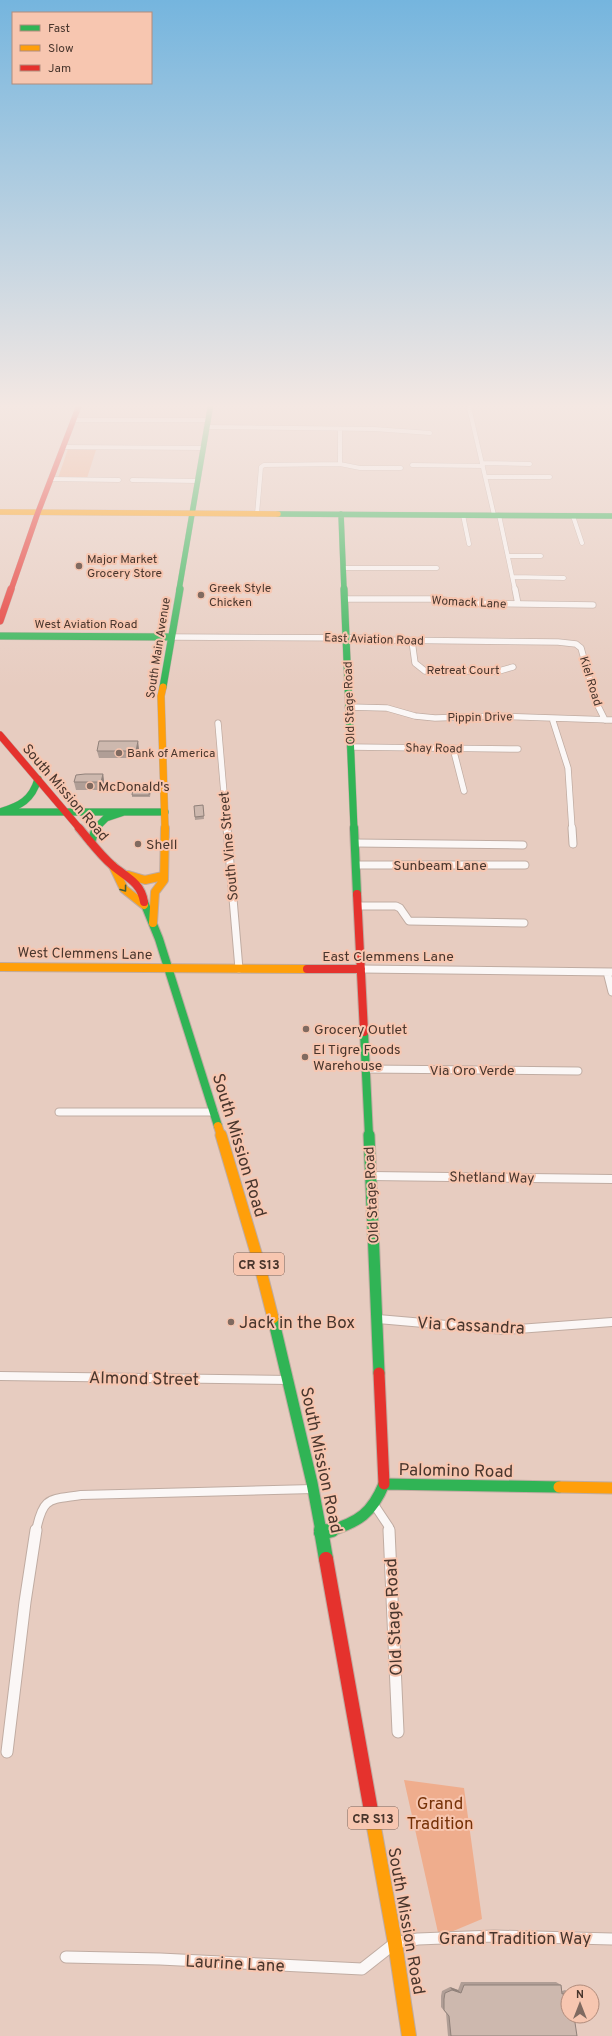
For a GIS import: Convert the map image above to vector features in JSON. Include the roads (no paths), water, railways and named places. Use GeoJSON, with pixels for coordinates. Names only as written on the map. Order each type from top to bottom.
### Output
{"type":"FeatureCollection","features":[{"type":"Feature","properties":{"kind":"main road"},"geometry":{"type":"LineString","coordinates":[[0,621],[43,498]]}},
{"type":"Feature","properties":{"kind":"main road","name":"South Main Avenue"},"geometry":{"type":"LineString","coordinates":[[153,923],[155,892],[164,880],[163,876],[166,854],[161,696],[194,498]]}},
{"type":"Feature","properties":{"kind":"main road"},"geometry":{"type":"LineString","coordinates":[[0,512],[612,516]]}},
{"type":"Feature","properties":{"kind":"main road","name":"Old Stage Road"},"geometry":{"type":"LineString","coordinates":[[341,514],[347,638],[348,707],[378,1319],[384,1484]]}},
{"type":"Feature","properties":{"kind":"main road","name":"West Aviation Road"},"geometry":{"type":"LineString","coordinates":[[0,636],[171,637]]}},
{"type":"Feature","properties":{"kind":"main road","name":"South Mission Road"},"geometry":{"type":"LineString","coordinates":[[0,735],[91,842],[113,866],[128,875],[144,894],[144,905],[153,923],[169,968],[259,1263],[289,1380],[314,1489],[396,1943],[409,2036]]}},
{"type":"Feature","properties":{"kind":"main road"},"geometry":{"type":"LineString","coordinates":[[0,812],[30,800],[36,789],[38,779]]}},
{"type":"Feature","properties":{"kind":"main road"},"geometry":{"type":"LineString","coordinates":[[0,812],[165,812]]}},
{"type":"Feature","properties":{"kind":"main road"},"geometry":{"type":"LineString","coordinates":[[91,842],[93,828],[96,823],[124,812]]}},
{"type":"Feature","properties":{"kind":"main road","name":"South Mission Road"},"geometry":{"type":"LineString","coordinates":[[113,866],[116,878],[132,899],[144,905]]}},
{"type":"Feature","properties":{"kind":"main road"},"geometry":{"type":"LineString","coordinates":[[128,875],[144,881],[151,881],[163,876]]}},
{"type":"Feature","properties":{"kind":"main road","name":"West Clemmens Lane"},"geometry":{"type":"LineString","coordinates":[[0,967],[169,968]]}},
{"type":"Feature","properties":{"kind":"main road","name":"East Clemmens Lane"},"geometry":{"type":"LineString","coordinates":[[169,968],[361,969]]}},
{"type":"Feature","properties":{"kind":"main road","name":"Palomino Road"},"geometry":{"type":"LineString","coordinates":[[321,1532],[357,1521],[370,1514],[384,1484],[612,1488]]}},
{"type":"Feature","properties":{"kind":"street"},"geometry":{"type":"LineString","coordinates":[[257,514],[258,498]]}},
{"type":"Feature","properties":{"kind":"street"},"geometry":{"type":"LineString","coordinates":[[491,498],[508,556],[518,604]]}},
{"type":"Feature","properties":{"kind":"street"},"geometry":{"type":"LineString","coordinates":[[463,515],[469,544]]}},
{"type":"Feature","properties":{"kind":"street"},"geometry":{"type":"LineString","coordinates":[[573,516],[582,543]]}},
{"type":"Feature","properties":{"kind":"street"},"geometry":{"type":"LineString","coordinates":[[508,556],[541,556]]}},
{"type":"Feature","properties":{"kind":"street"},"geometry":{"type":"LineString","coordinates":[[344,568],[437,568]]}},
{"type":"Feature","properties":{"kind":"street"},"geometry":{"type":"LineString","coordinates":[[513,577],[564,578]]}},
{"type":"Feature","properties":{"kind":"street","name":"Womack Lane"},"geometry":{"type":"LineString","coordinates":[[345,599],[439,599],[461,603],[593,605]]}},
{"type":"Feature","properties":{"kind":"street","name":"East Aviation Road"},"geometry":{"type":"LineString","coordinates":[[171,637],[347,638],[412,641],[558,642],[576,644]]}},
{"type":"Feature","properties":{"kind":"street","name":"Retreat Court"},"geometry":{"type":"LineString","coordinates":[[412,641],[414,664],[417,668],[425,671],[498,671],[513,667]]}},
{"type":"Feature","properties":{"kind":"street","name":"Kiel Road"},"geometry":{"type":"LineString","coordinates":[[576,644],[581,648],[596,702],[605,720]]}},
{"type":"Feature","properties":{"kind":"street","name":"Pippin Drive"},"geometry":{"type":"LineString","coordinates":[[348,707],[387,708],[415,716],[436,718],[497,716],[612,720]]}},
{"type":"Feature","properties":{"kind":"street"},"geometry":{"type":"LineString","coordinates":[[552,718],[568,768],[573,844]]}},
{"type":"Feature","properties":{"kind":"street","name":"South Vine Street"},"geometry":{"type":"LineString","coordinates":[[218,723],[239,969]]}},
{"type":"Feature","properties":{"kind":"street","name":"Shay Road"},"geometry":{"type":"LineString","coordinates":[[350,747],[518,749]]}},
{"type":"Feature","properties":{"kind":"street"},"geometry":{"type":"LineString","coordinates":[[453,748],[464,791]]}},
{"type":"Feature","properties":{"kind":"street"},"geometry":{"type":"LineString","coordinates":[[355,843],[523,845]]}},
{"type":"Feature","properties":{"kind":"street","name":"Sunbeam Lane"},"geometry":{"type":"LineString","coordinates":[[356,865],[525,865]]}},
{"type":"Feature","properties":{"kind":"street"},"geometry":{"type":"LineString","coordinates":[[358,906],[396,906],[400,908],[409,922],[524,923]]}},
{"type":"Feature","properties":{"kind":"street","name":"East Clemmens Lane"},"geometry":{"type":"LineString","coordinates":[[361,969],[610,972]]}},
{"type":"Feature","properties":{"kind":"street"},"geometry":{"type":"LineString","coordinates":[[610,972],[612,992]]}},
{"type":"Feature","properties":{"kind":"street","name":"Via Oro Verde"},"geometry":{"type":"LineString","coordinates":[[365,1070],[578,1071]]}},
{"type":"Feature","properties":{"kind":"street"},"geometry":{"type":"LineString","coordinates":[[59,1112],[214,1112]]}},
{"type":"Feature","properties":{"kind":"street","name":"Shetland Way"},"geometry":{"type":"LineString","coordinates":[[371,1176],[612,1179]]}},
{"type":"Feature","properties":{"kind":"street","name":"Via Cassandra"},"geometry":{"type":"LineString","coordinates":[[378,1319],[504,1330],[612,1322]]}},
{"type":"Feature","properties":{"kind":"street","name":"Almond Street"},"geometry":{"type":"LineString","coordinates":[[0,1376],[289,1380]]}},
{"type":"Feature","properties":{"kind":"street"},"geometry":{"type":"LineString","coordinates":[[7,1752],[32,1547],[39,1517],[44,1505],[50,1500],[81,1496],[314,1489]]}},
{"type":"Feature","properties":{"kind":"street","name":"Old Stage Road"},"geometry":{"type":"LineString","coordinates":[[375,1506],[389,1527],[398,1732]]}},
{"type":"Feature","properties":{"kind":"street","name":"Grand Tradition Way"},"geometry":{"type":"LineString","coordinates":[[396,1943],[418,1939],[494,1936],[612,1939]]}},
{"type":"Feature","properties":{"kind":"street","name":"Laurine Lane"},"geometry":{"type":"LineString","coordinates":[[66,1957],[160,1959],[362,1969],[396,1943]]}},
{"type":"Feature","properties":{"kind":"place","name":"Major Market Grocery Store"},"geometry":{"type":"Point","coordinates":[79,566]}},
{"type":"Feature","properties":{"kind":"place","name":"Greek Style Chicken"},"geometry":{"type":"Point","coordinates":[201,595]}},
{"type":"Feature","properties":{"kind":"place","name":"Bank of America"},"geometry":{"type":"Point","coordinates":[119,753]}},
{"type":"Feature","properties":{"kind":"place","name":"McDonald's"},"geometry":{"type":"Point","coordinates":[90,786]}},
{"type":"Feature","properties":{"kind":"place","name":"Shell"},"geometry":{"type":"Point","coordinates":[138,844]}},
{"type":"Feature","properties":{"kind":"place","name":"Grocery Outlet"},"geometry":{"type":"Point","coordinates":[306,1029]}},
{"type":"Feature","properties":{"kind":"place","name":"El Tigre Foods Warehouse"},"geometry":{"type":"Point","coordinates":[305,1057]}},
{"type":"Feature","properties":{"kind":"place","name":"Jack in the Box"},"geometry":{"type":"Point","coordinates":[231,1322]}},
{"type":"Feature","properties":{"kind":"park label","name":"Grand Tradition"},"geometry":{"type":"Point","coordinates":[440,1813]}}]}
